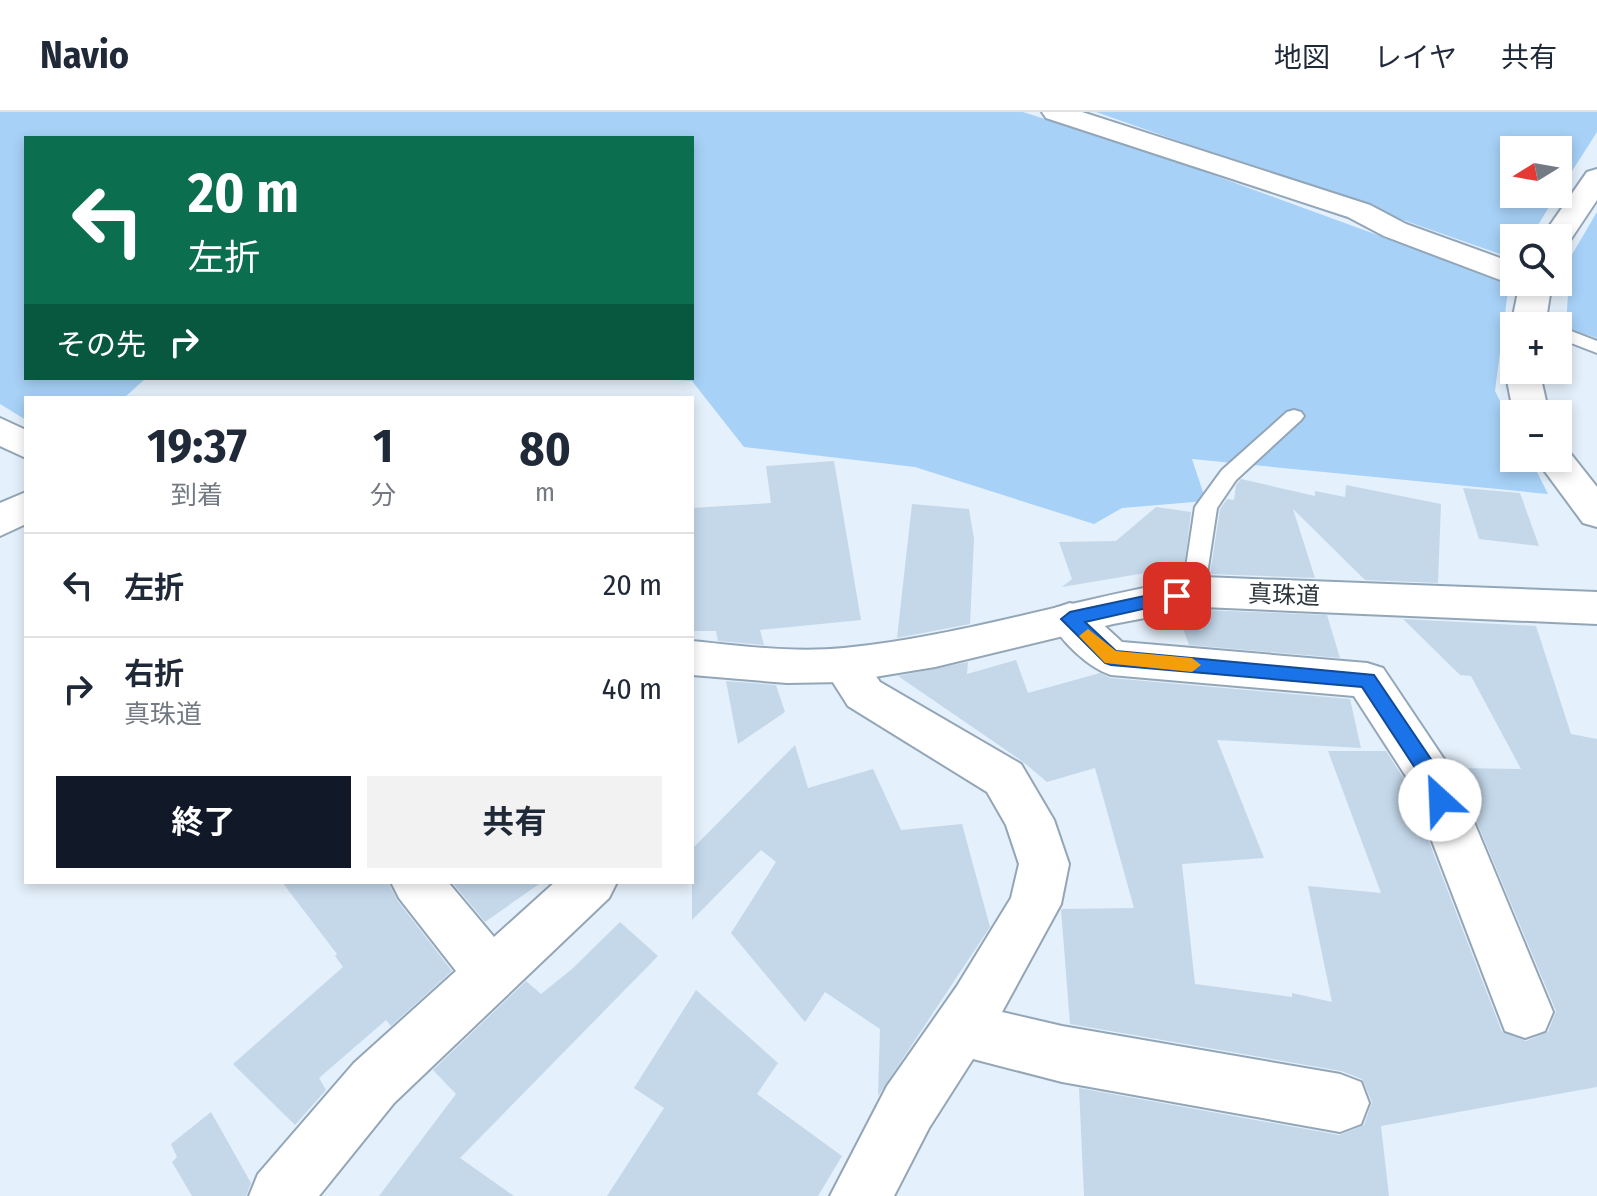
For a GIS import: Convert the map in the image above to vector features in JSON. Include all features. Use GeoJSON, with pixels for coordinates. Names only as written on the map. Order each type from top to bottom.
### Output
{"type":"FeatureCollection","features":[{"type":"Feature","properties":{"kind":"street"},"geometry":{"type":"LineString","coordinates":[[1055,112],[1359,211],[1395,230],[1500,269]]}},
{"type":"Feature","properties":{"kind":"street"},"geometry":{"type":"LineString","coordinates":[[1566,224],[1597,178]]}},
{"type":"Feature","properties":{"kind":"street"},"geometry":{"type":"LineString","coordinates":[[0,430],[24,445]]}},
{"type":"Feature","properties":{"kind":"street"},"geometry":{"type":"LineString","coordinates":[[1565,472],[1597,514]]}},
{"type":"Feature","properties":{"kind":"street"},"geometry":{"type":"LineString","coordinates":[[0,522],[24,506]]}},
{"type":"Feature","properties":{"kind":"street","name":"真珠道"},"geometry":{"type":"LineString","coordinates":[[694,658],[786,667],[844,665],[962,646],[1150,599],[1203,592],[1597,608]]}},
{"type":"Feature","properties":{"kind":"street"},"geometry":{"type":"LineString","coordinates":[[1070,619],[1111,658],[1367,680],[1430,774],[1525,1012]]}},
{"type":"Feature","properties":{"kind":"street"},"geometry":{"type":"LineString","coordinates":[[844,665],[864,694],[1004,778],[1029,820],[1044,864],[1035,904],[960,1029],[908,1107],[861,1196]]}},
{"type":"Feature","properties":{"kind":"street"},"geometry":{"type":"LineString","coordinates":[[419,884],[491,974]]}},
{"type":"Feature","properties":{"kind":"street"},"geometry":{"type":"LineString","coordinates":[[280,1196],[374,1083],[589,884]]}},
{"type":"Feature","properties":{"kind":"street"},"geometry":{"type":"LineString","coordinates":[[960,1029],[1062,1054],[1340,1103]]}},
{"type":"Feature","properties":{"kind":"lane"},"geometry":{"type":"LineString","coordinates":[[1572,338],[1597,347]]}},
{"type":"Feature","properties":{"kind":"lane"},"geometry":{"type":"LineString","coordinates":[[1203,592],[1196,574],[1206,507],[1229,475],[1294,416]]}},
{"type":"Feature","properties":{"kind":"shaded area"},"geometry":{"type":"Polygon","coordinates":[[[0,112],[1023,112],[1186,165],[1500,280],[1500,296],[1507,296],[1505,312],[1500,312],[1500,352],[1495,391],[1500,401],[1500,472],[1537,472],[1548,494],[1192,459],[1206,501],[1122,508],[1094,524],[915,467],[744,447],[692,381],[681,380],[694,380],[694,136],[24,136],[24,380],[144,380],[126,396],[24,396],[24,419],[0,404],[0,112]]]}},
{"type":"Feature","properties":{"kind":"shaded area"},"geometry":{"type":"Polygon","coordinates":[[[1096,112],[1597,112],[1597,132],[1572,171],[1572,136],[1500,136],[1500,208],[1548,208],[1539,224],[1500,224],[1500,254],[1096,112]]]}},
{"type":"Feature","properties":{"kind":"shaded area"},"geometry":{"type":"Polygon","coordinates":[[[1597,212],[1597,338],[1572,330],[1572,312],[1567,312],[1568,296],[1572,296],[1572,255],[1597,212]]]}},
{"type":"Feature","properties":{"kind":"building"},"geometry":{"type":"Polygon","coordinates":[[[834,461],[861,620],[760,630],[764,645],[718,641],[716,631],[694,631],[694,508],[771,503],[766,466],[834,461]]]}},
{"type":"Feature","properties":{"kind":"building"},"geometry":{"type":"Polygon","coordinates":[[[1241,479],[1315,496],[1315,491],[1345,497],[1346,485],[1441,504],[1438,583],[1365,580],[1293,509],[1315,578],[1210,574],[1220,509],[1227,499],[1234,500],[1236,485],[1241,479]]]}},
{"type":"Feature","properties":{"kind":"building"},"geometry":{"type":"Polygon","coordinates":[[[1463,488],[1520,493],[1539,546],[1479,539],[1463,488]]]}},
{"type":"Feature","properties":{"kind":"building"},"geometry":{"type":"Polygon","coordinates":[[[912,504],[969,509],[974,539],[970,624],[897,638],[912,504]]]}},
{"type":"Feature","properties":{"kind":"building"},"geometry":{"type":"Polygon","coordinates":[[[1156,507],[1191,512],[1183,577],[1166,580],[1163,570],[1062,587],[1072,579],[1059,542],[1116,541],[1156,507]]]}},
{"type":"Feature","properties":{"kind":"building"},"geometry":{"type":"Polygon","coordinates":[[[1203,610],[1327,615],[1340,658],[1189,645],[1178,615],[1203,610]]]}},
{"type":"Feature","properties":{"kind":"building"},"geometry":{"type":"Polygon","coordinates":[[[1403,619],[1536,626],[1571,734],[1597,739],[1597,1087],[1381,1126],[1389,1196],[1084,1196],[1079,1088],[1339,1135],[1364,1125],[1372,1102],[1362,1079],[1341,1071],[1070,1024],[1061,909],[1134,908],[1095,768],[1047,782],[1022,761],[898,676],[968,662],[967,674],[1016,660],[1028,693],[1100,673],[1111,678],[1350,699],[1361,748],[1217,740],[1264,858],[1182,864],[1195,984],[1292,997],[1292,993],[1332,1002],[1308,886],[1381,893],[1328,751],[1386,751],[1406,782],[1502,1032],[1526,1041],[1548,1032],[1556,1011],[1454,768],[1521,769],[1471,676],[1460,675],[1403,619]]]}},
{"type":"Feature","properties":{"kind":"building"},"geometry":{"type":"Polygon","coordinates":[[[726,681],[776,685],[785,712],[738,744],[726,681]]]}},
{"type":"Feature","properties":{"kind":"building"},"geometry":{"type":"Polygon","coordinates":[[[795,745],[808,788],[873,769],[901,830],[962,824],[990,927],[878,1096],[880,1029],[825,992],[805,1022],[731,933],[776,862],[761,850],[692,920],[694,847],[795,745]]]}},
{"type":"Feature","properties":{"kind":"building"},"geometry":{"type":"Polygon","coordinates":[[[284,884],[389,884],[397,900],[452,971],[391,1026],[386,1020],[319,1078],[326,1090],[295,1125],[233,1064],[343,967],[335,956],[337,954],[284,884]]]}},
{"type":"Feature","properties":{"kind":"building"},"geometry":{"type":"Polygon","coordinates":[[[454,884],[539,884],[485,922],[454,884]]]}},
{"type":"Feature","properties":{"kind":"building"},"geometry":{"type":"Polygon","coordinates":[[[620,922],[658,956],[460,1158],[514,1196],[379,1196],[456,1094],[433,1070],[526,981],[541,994],[572,969],[620,922]]]}},
{"type":"Feature","properties":{"kind":"building"},"geometry":{"type":"Polygon","coordinates":[[[696,990],[778,1063],[757,1094],[842,1156],[818,1196],[607,1196],[664,1108],[634,1088],[696,990]]]}},
{"type":"Feature","properties":{"kind":"building"},"geometry":{"type":"Polygon","coordinates":[[[211,1112],[251,1183],[246,1196],[192,1196],[172,1162],[177,1157],[171,1144],[211,1112]]]}},
{"type":"Feature","properties":{"kind":"slow traffic"},"geometry":{"type":"LineString","coordinates":[[1088,636],[1111,658],[1192,665]]}},
{"type":"Feature","properties":{"kind":"route"},"geometry":{"type":"LineString","coordinates":[[1177,596],[1150,599],[1070,619],[1111,658],[1367,680],[1430,774],[1440,800]]}}]}
